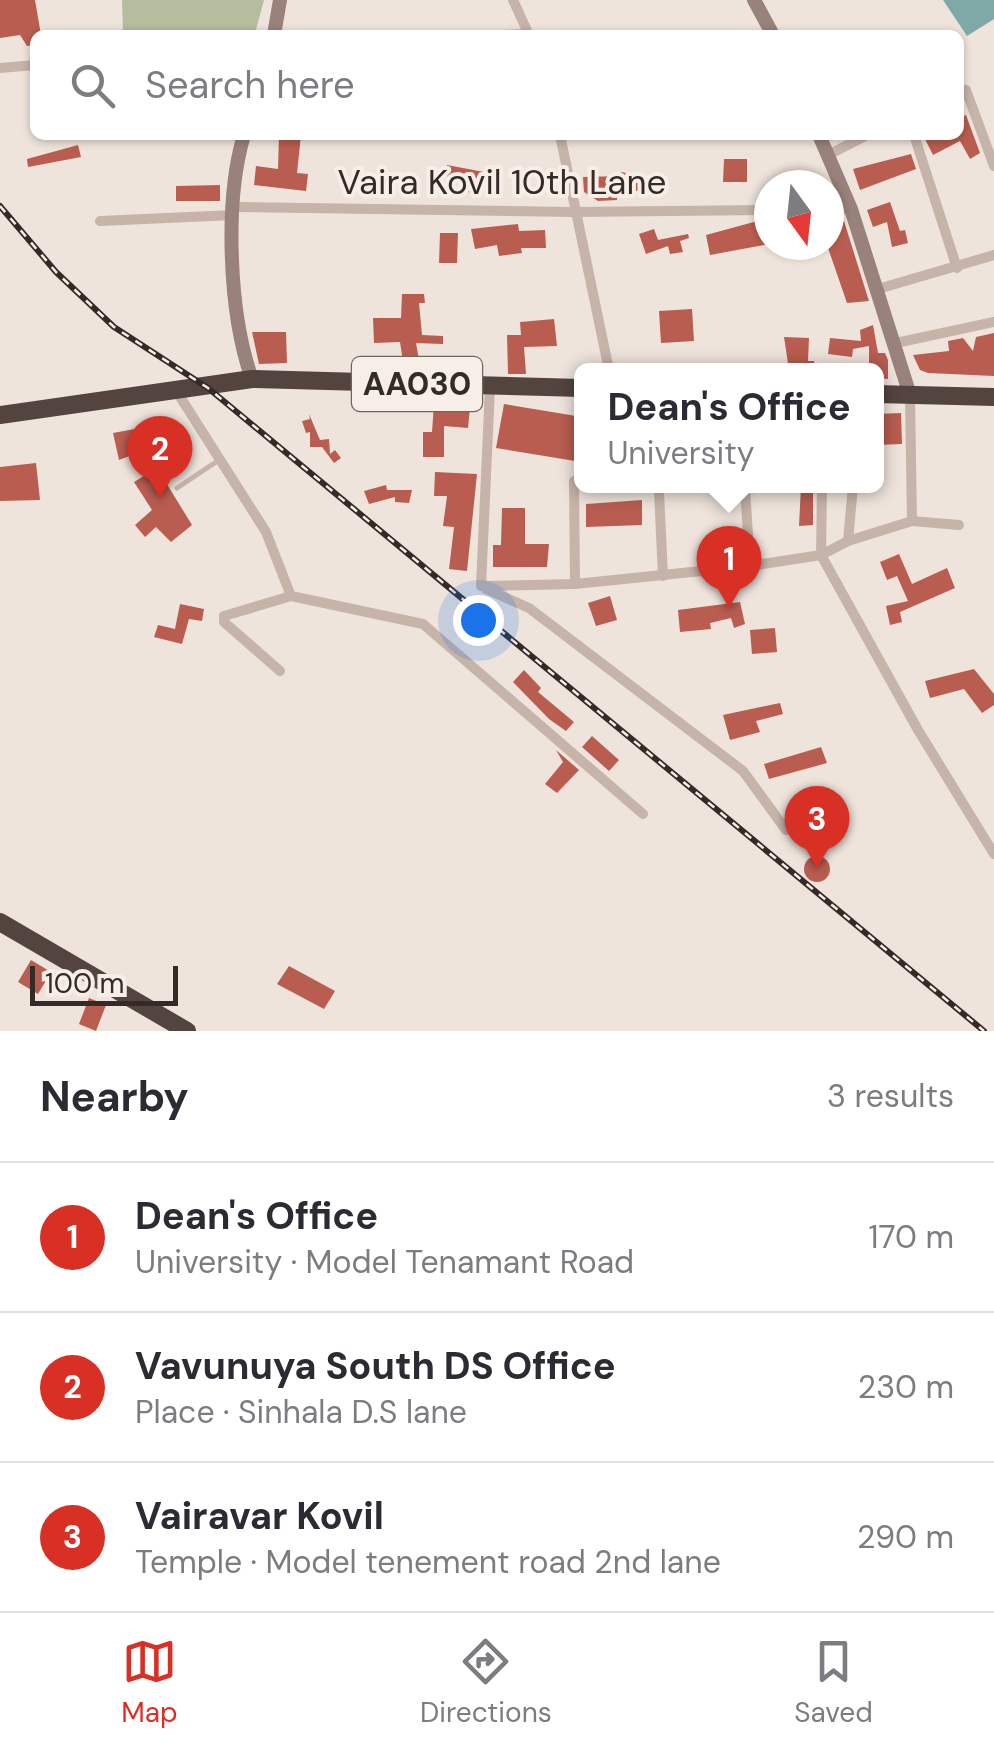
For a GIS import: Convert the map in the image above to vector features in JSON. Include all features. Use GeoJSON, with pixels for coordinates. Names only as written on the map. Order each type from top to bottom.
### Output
{"type":"FeatureCollection","features":[{"type":"Feature","properties":{"kind":"highway","name":"AA030"},"geometry":{"type":"LineString","coordinates":[[1,413],[252,379],[574,388]]}},
{"type":"Feature","properties":{"kind":"highway"},"geometry":{"type":"LineString","coordinates":[[884,394],[994,397]]}},
{"type":"Feature","properties":{"kind":"highway"},"geometry":{"type":"LineString","coordinates":[[0,922],[186,1031]]}},
{"type":"Feature","properties":{"kind":"main road"},"geometry":{"type":"LineString","coordinates":[[275,30],[280,0]]}},
{"type":"Feature","properties":{"kind":"main road"},"geometry":{"type":"LineString","coordinates":[[754,0],[770,30]]}},
{"type":"Feature","properties":{"kind":"main road"},"geometry":{"type":"LineString","coordinates":[[243,140],[234,211],[238,340],[252,379]]}},
{"type":"Feature","properties":{"kind":"main road"},"geometry":{"type":"LineString","coordinates":[[821,140],[851,209],[910,394]]}},
{"type":"Feature","properties":{"kind":"street"},"geometry":{"type":"LineString","coordinates":[[513,0],[527,30]]}},
{"type":"Feature","properties":{"kind":"street"},"geometry":{"type":"LineString","coordinates":[[0,68],[30,65]]}},
{"type":"Feature","properties":{"kind":"street"},"geometry":{"type":"LineString","coordinates":[[964,90],[994,166]]}},
{"type":"Feature","properties":{"kind":"street"},"geometry":{"type":"LineString","coordinates":[[561,140],[607,363]]}},
{"type":"Feature","properties":{"kind":"street"},"geometry":{"type":"LineString","coordinates":[[828,156],[858,140]]}},
{"type":"Feature","properties":{"kind":"street"},"geometry":{"type":"LineString","coordinates":[[916,140],[957,268]]}},
{"type":"Feature","properties":{"kind":"street"},"geometry":{"type":"LineString","coordinates":[[844,209],[851,209]]}},
{"type":"Feature","properties":{"kind":"street","name":"Vaira Kovil 10th Lane"},"geometry":{"type":"LineString","coordinates":[[100,221],[234,211],[754,210]]}},
{"type":"Feature","properties":{"kind":"street"},"geometry":{"type":"LineString","coordinates":[[878,290],[994,256]]}},
{"type":"Feature","properties":{"kind":"street"},"geometry":{"type":"LineString","coordinates":[[896,343],[994,322]]}},
{"type":"Feature","properties":{"kind":"street"},"geometry":{"type":"LineString","coordinates":[[481,586],[490,387]]}},
{"type":"Feature","properties":{"kind":"street"},"geometry":{"type":"LineString","coordinates":[[177,392],[266,532],[290,596]]}},
{"type":"Feature","properties":{"kind":"street"},"geometry":{"type":"LineString","coordinates":[[910,394],[912,521]]}},
{"type":"Feature","properties":{"kind":"street"},"geometry":{"type":"LineString","coordinates":[[574,493],[575,584]]}},
{"type":"Feature","properties":{"kind":"street"},"geometry":{"type":"LineString","coordinates":[[659,493],[662,576]]}},
{"type":"Feature","properties":{"kind":"street"},"geometry":{"type":"LineString","coordinates":[[744,493],[750,566]]}},
{"type":"Feature","properties":{"kind":"street"},"geometry":{"type":"LineString","coordinates":[[822,493],[820,556],[994,854]]}},
{"type":"Feature","properties":{"kind":"street"},"geometry":{"type":"LineString","coordinates":[[848,541],[852,493]]}},
{"type":"Feature","properties":{"kind":"street"},"geometry":{"type":"LineString","coordinates":[[481,586],[575,584],[750,566],[820,556],[848,541],[912,521],[959,525]]}},
{"type":"Feature","properties":{"kind":"street"},"geometry":{"type":"LineString","coordinates":[[481,586],[529,608],[743,771],[786,830]]}},
{"type":"Feature","properties":{"kind":"street"},"geometry":{"type":"LineString","coordinates":[[280,671],[224,622],[224,616],[290,596],[423,624],[643,814]]}},
{"type":"Feature","properties":{"kind":"street"},"geometry":{"type":"LineString","coordinates":[[981,833],[994,829]]}},
{"type":"Feature","properties":{"kind":"lane"},"geometry":{"type":"LineString","coordinates":[[177,488],[219,460]]}},
{"type":"Feature","properties":{"kind":"green space"},"geometry":{"type":"Polygon","coordinates":[[[122,0],[264,0],[256,30],[123,30],[122,0]]]}},
{"type":"Feature","properties":{"kind":"water"},"geometry":{"type":"Polygon","coordinates":[[[943,0],[994,0],[994,19],[967,36],[943,0]]]}},
{"type":"Feature","properties":{"kind":"building"},"geometry":{"type":"Polygon","coordinates":[[[0,0],[35,0],[40,30],[30,30],[30,46],[20,35],[0,38],[0,0]]]}},
{"type":"Feature","properties":{"kind":"building"},"geometry":{"type":"Polygon","coordinates":[[[964,116],[980,153],[970,159],[960,141],[933,155],[926,140],[964,140],[964,116]]]}},
{"type":"Feature","properties":{"kind":"building"},"geometry":{"type":"Polygon","coordinates":[[[279,140],[300,140],[297,173],[308,174],[306,191],[254,185],[256,166],[278,169],[279,140]]]}},
{"type":"Feature","properties":{"kind":"building"},"geometry":{"type":"Polygon","coordinates":[[[78,145],[81,157],[28,167],[27,159],[78,145]]]}},
{"type":"Feature","properties":{"kind":"building"},"geometry":{"type":"Polygon","coordinates":[[[911,154],[916,169],[860,190],[853,169],[911,154]]]}},
{"type":"Feature","properties":{"kind":"building"},"geometry":{"type":"Polygon","coordinates":[[[724,159],[747,159],[747,182],[723,182],[724,159]]]}},
{"type":"Feature","properties":{"kind":"building"},"geometry":{"type":"Polygon","coordinates":[[[447,165],[484,172],[482,193],[464,192],[464,180],[447,180],[447,165]]]}},
{"type":"Feature","properties":{"kind":"building"},"geometry":{"type":"Polygon","coordinates":[[[621,172],[641,176],[638,191],[617,187],[617,200],[598,201],[584,192],[583,177],[621,176],[621,172]]]}},
{"type":"Feature","properties":{"kind":"building"},"geometry":{"type":"Polygon","coordinates":[[[220,185],[220,201],[176,201],[176,186],[220,185]]]}},
{"type":"Feature","properties":{"kind":"building"},"geometry":{"type":"Polygon","coordinates":[[[890,202],[908,243],[892,247],[887,222],[873,227],[867,210],[890,202]]]}},
{"type":"Feature","properties":{"kind":"building"},"geometry":{"type":"Polygon","coordinates":[[[844,221],[869,301],[847,303],[832,260],[844,260],[844,221]]]}},
{"type":"Feature","properties":{"kind":"building"},"geometry":{"type":"Polygon","coordinates":[[[754,222],[754,247],[710,255],[706,235],[754,222]]]}},
{"type":"Feature","properties":{"kind":"building"},"geometry":{"type":"Polygon","coordinates":[[[518,224],[519,231],[545,230],[546,248],[521,248],[522,253],[499,256],[497,245],[475,249],[471,229],[518,224]]]}},
{"type":"Feature","properties":{"kind":"building"},"geometry":{"type":"Polygon","coordinates":[[[654,229],[658,240],[688,234],[689,238],[680,241],[683,252],[670,254],[668,246],[646,254],[639,234],[654,229]]]}},
{"type":"Feature","properties":{"kind":"building"},"geometry":{"type":"Polygon","coordinates":[[[440,233],[458,233],[457,263],[439,263],[440,233]]]}},
{"type":"Feature","properties":{"kind":"building"},"geometry":{"type":"Polygon","coordinates":[[[402,294],[424,294],[425,303],[419,303],[422,335],[443,336],[443,344],[416,343],[420,365],[404,368],[400,342],[374,343],[373,318],[401,318],[402,294]]]}},
{"type":"Feature","properties":{"kind":"building"},"geometry":{"type":"Polygon","coordinates":[[[692,309],[694,341],[661,343],[659,311],[692,309]]]}},
{"type":"Feature","properties":{"kind":"building"},"geometry":{"type":"Polygon","coordinates":[[[554,319],[557,346],[524,347],[526,374],[508,374],[507,335],[521,335],[520,322],[554,319]]]}},
{"type":"Feature","properties":{"kind":"building"},"geometry":{"type":"Polygon","coordinates":[[[873,325],[878,353],[885,353],[888,360],[888,379],[884,379],[884,363],[869,363],[869,346],[853,349],[852,357],[828,354],[830,338],[861,341],[860,330],[873,325]]]}},
{"type":"Feature","properties":{"kind":"building"},"geometry":{"type":"Polygon","coordinates":[[[252,332],[286,332],[287,363],[259,364],[252,332]]]}},
{"type":"Feature","properties":{"kind":"building"},"geometry":{"type":"Polygon","coordinates":[[[994,333],[994,376],[928,373],[920,370],[913,355],[949,351],[948,341],[963,338],[973,351],[976,337],[994,333]]]}},
{"type":"Feature","properties":{"kind":"building"},"geometry":{"type":"Polygon","coordinates":[[[784,337],[809,338],[808,361],[814,363],[788,363],[784,337]]]}},
{"type":"Feature","properties":{"kind":"building"},"geometry":{"type":"Polygon","coordinates":[[[434,404],[470,407],[468,428],[444,426],[444,457],[423,457],[423,432],[432,432],[434,404]]]}},
{"type":"Feature","properties":{"kind":"building"},"geometry":{"type":"Polygon","coordinates":[[[504,404],[574,416],[574,461],[496,448],[504,404]]]}},
{"type":"Feature","properties":{"kind":"building"},"geometry":{"type":"Polygon","coordinates":[[[901,413],[902,444],[884,445],[884,414],[901,413]]]}},
{"type":"Feature","properties":{"kind":"building"},"geometry":{"type":"Polygon","coordinates":[[[309,414],[320,440],[329,439],[330,454],[335,450],[341,458],[334,463],[322,447],[310,447],[310,432],[306,433],[302,421],[310,419],[309,414]]]}},
{"type":"Feature","properties":{"kind":"building"},"geometry":{"type":"Polygon","coordinates":[[[151,426],[156,446],[119,460],[113,433],[151,426]]]}},
{"type":"Feature","properties":{"kind":"building"},"geometry":{"type":"Polygon","coordinates":[[[36,463],[40,500],[0,501],[0,467],[36,463]]]}},
{"type":"Feature","properties":{"kind":"building"},"geometry":{"type":"Polygon","coordinates":[[[157,468],[192,525],[171,542],[156,527],[145,537],[135,525],[152,510],[134,482],[157,468]]]}},
{"type":"Feature","properties":{"kind":"building"},"geometry":{"type":"Polygon","coordinates":[[[435,472],[477,474],[467,571],[449,569],[454,527],[443,526],[447,496],[434,496],[435,472]]]}},
{"type":"Feature","properties":{"kind":"building"},"geometry":{"type":"Polygon","coordinates":[[[386,485],[387,490],[412,490],[409,503],[395,502],[395,497],[369,504],[364,491],[386,485]]]}},
{"type":"Feature","properties":{"kind":"building"},"geometry":{"type":"Polygon","coordinates":[[[801,493],[813,493],[813,525],[799,526],[801,493]]]}},
{"type":"Feature","properties":{"kind":"building"},"geometry":{"type":"Polygon","coordinates":[[[642,500],[642,525],[586,527],[586,504],[642,500]]]}},
{"type":"Feature","properties":{"kind":"building"},"geometry":{"type":"Polygon","coordinates":[[[502,508],[525,508],[525,544],[549,544],[547,567],[493,567],[493,545],[501,545],[502,508]]]}},
{"type":"Feature","properties":{"kind":"building"},"geometry":{"type":"Polygon","coordinates":[[[899,554],[912,584],[947,568],[955,588],[900,612],[902,622],[890,625],[886,606],[908,601],[897,576],[887,580],[880,562],[899,554]]]}},
{"type":"Feature","properties":{"kind":"building"},"geometry":{"type":"Polygon","coordinates":[[[610,596],[617,620],[596,626],[588,603],[610,596]]]}},
{"type":"Feature","properties":{"kind":"building"},"geometry":{"type":"Polygon","coordinates":[[[740,602],[745,624],[734,628],[731,618],[710,623],[711,629],[680,632],[678,610],[740,602]]]}},
{"type":"Feature","properties":{"kind":"building"},"geometry":{"type":"Polygon","coordinates":[[[180,604],[204,609],[202,621],[189,619],[182,644],[154,637],[158,625],[175,629],[180,604]]]}},
{"type":"Feature","properties":{"kind":"building"},"geometry":{"type":"Polygon","coordinates":[[[775,628],[777,652],[752,654],[750,630],[775,628]]]}},
{"type":"Feature","properties":{"kind":"building"},"geometry":{"type":"Polygon","coordinates":[[[974,669],[994,694],[994,705],[982,713],[964,689],[930,698],[925,681],[974,669]]]}},
{"type":"Feature","properties":{"kind":"building"},"geometry":{"type":"Polygon","coordinates":[[[524,670],[541,688],[538,692],[574,722],[566,731],[513,682],[524,670]]]}},
{"type":"Feature","properties":{"kind":"building"},"geometry":{"type":"Polygon","coordinates":[[[780,703],[783,714],[756,721],[760,732],[730,740],[723,715],[780,703]]]}},
{"type":"Feature","properties":{"kind":"building"},"geometry":{"type":"Polygon","coordinates":[[[592,736],[619,760],[609,771],[582,747],[592,736]]]}},
{"type":"Feature","properties":{"kind":"building"},"geometry":{"type":"Polygon","coordinates":[[[821,747],[827,763],[769,779],[764,764],[821,747]]]}},
{"type":"Feature","properties":{"kind":"building"},"geometry":{"type":"Polygon","coordinates":[[[556,750],[579,770],[557,793],[545,784],[563,762],[556,750]]]}},
{"type":"Feature","properties":{"kind":"building"},"geometry":{"type":"Polygon","coordinates":[[[817,856],[826,860],[830,869],[826,878],[817,882],[808,878],[804,869],[808,860],[817,856]]]}},
{"type":"Feature","properties":{"kind":"building"},"geometry":{"type":"Polygon","coordinates":[[[31,960],[51,972],[38,994],[18,982],[31,960]]]}},
{"type":"Feature","properties":{"kind":"building"},"geometry":{"type":"Polygon","coordinates":[[[289,966],[335,991],[324,1009],[277,984],[289,966]]]}},
{"type":"Feature","properties":{"kind":"building"},"geometry":{"type":"Polygon","coordinates":[[[89,998],[106,1005],[96,1031],[79,1024],[89,998]]]}},
{"type":"Feature","properties":{"kind":"railway"},"geometry":{"type":"LineString","coordinates":[[0,206],[56,272],[114,327],[208,388],[984,1031]]}},
{"type":"Feature","properties":{"kind":"place","name":"Vavunuya South DS Office"},"geometry":{"type":"Point","coordinates":[160,498]}},
{"type":"Feature","properties":{"kind":"place","name":"Dean's Office"},"geometry":{"type":"Point","coordinates":[729,608]}},
{"type":"Feature","properties":{"kind":"place","name":"Vairavar Kovil"},"geometry":{"type":"Point","coordinates":[817,868]}}]}
